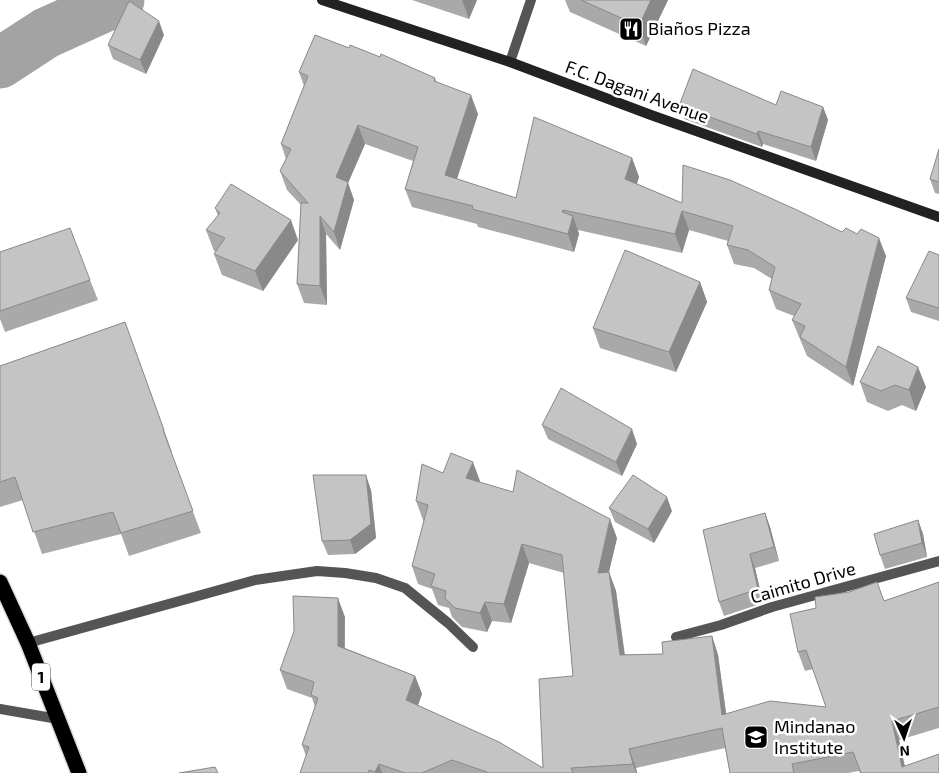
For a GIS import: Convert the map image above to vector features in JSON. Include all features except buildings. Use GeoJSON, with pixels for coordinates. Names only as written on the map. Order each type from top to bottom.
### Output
{"type":"FeatureCollection","features":[{"type":"Feature","properties":{"kind":"highway","name":"1"},"geometry":{"type":"LineString","coordinates":[[0,582],[28,643],[79,773]]}},
{"type":"Feature","properties":{"kind":"street","name":"F.C. Dagani Avenue"},"geometry":{"type":"LineString","coordinates":[[322,0],[510,62],[651,115],[939,217]]}},
{"type":"Feature","properties":{"kind":"street"},"geometry":{"type":"LineString","coordinates":[[510,62],[531,0]]}},
{"type":"Feature","properties":{"kind":"street","name":"Caimito Drive"},"geometry":{"type":"LineString","coordinates":[[676,637],[721,625],[772,607],[939,561]]}},
{"type":"Feature","properties":{"kind":"street"},"geometry":{"type":"LineString","coordinates":[[28,643],[255,580],[317,571],[376,578],[405,588],[448,623],[473,647]]}},
{"type":"Feature","properties":{"kind":"street"},"geometry":{"type":"LineString","coordinates":[[0,709],[58,719]]}},
{"type":"Feature","properties":{"kind":"waterway"},"geometry":{"type":"LineString","coordinates":[[0,63],[46,33],[119,0]]}},
{"type":"Feature","properties":{"kind":"place","name":"Biaños Pizza"},"geometry":{"type":"Point","coordinates":[631,29]}},
{"type":"Feature","properties":{"kind":"place","name":"Mindanao Institute"},"geometry":{"type":"Point","coordinates":[756,737]}}]}
